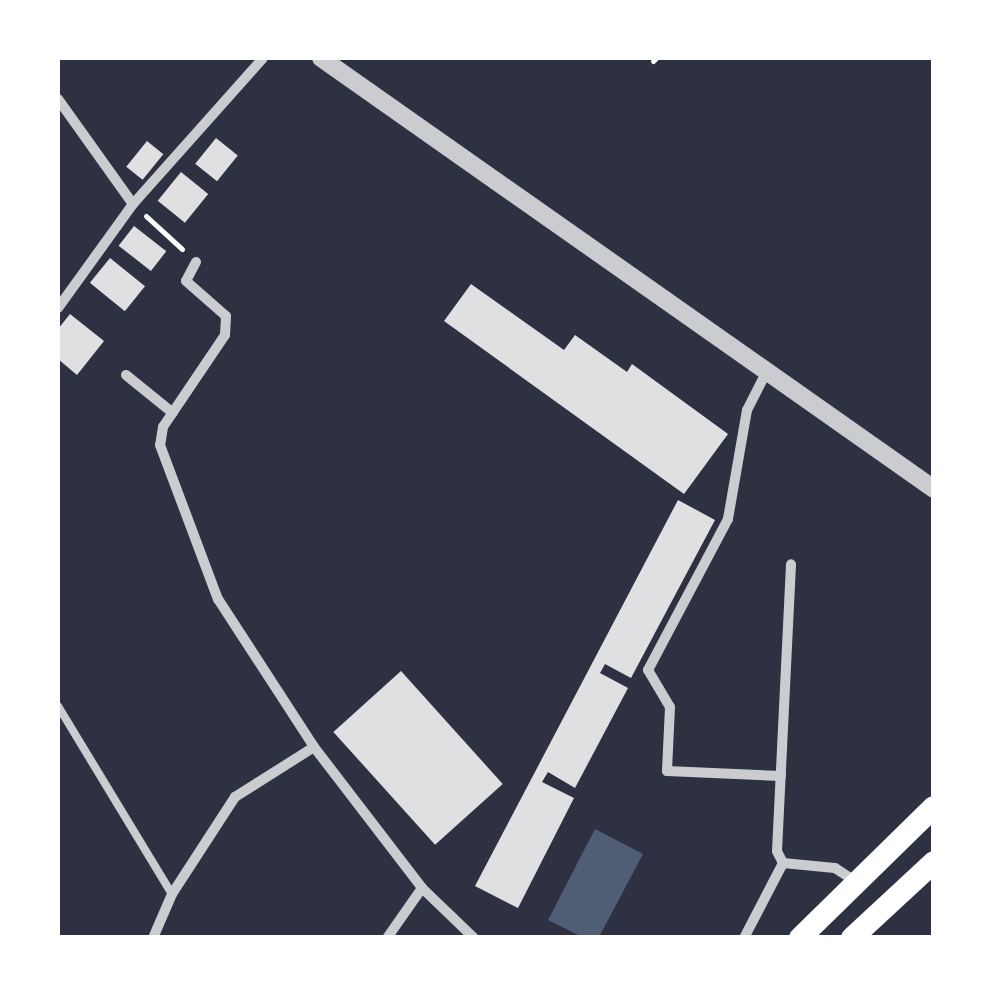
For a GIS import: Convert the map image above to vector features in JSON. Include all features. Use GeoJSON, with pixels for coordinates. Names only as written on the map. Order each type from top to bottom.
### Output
{"type":"FeatureCollection","features":[{"type":"Feature","properties":{"kind":"main road"},"geometry":{"type":"LineString","coordinates":[[800,938],[854,881],[934,807]]}},
{"type":"Feature","properties":{"kind":"main road"},"geometry":{"type":"LineString","coordinates":[[852,938],[934,862]]}},
{"type":"Feature","properties":{"kind":"street"},"geometry":{"type":"LineString","coordinates":[[58,308],[132,204],[262,58]]}},
{"type":"Feature","properties":{"kind":"street"},"geometry":{"type":"LineString","coordinates":[[321,58],[934,489]]}},
{"type":"Feature","properties":{"kind":"street"},"geometry":{"type":"LineString","coordinates":[[58,99],[132,204]]}},
{"type":"Feature","properties":{"kind":"street"},"geometry":{"type":"LineString","coordinates":[[196,262],[186,280],[226,316],[225,335],[164,427],[164,463],[218,600],[314,747],[422,888],[474,938]]}},
{"type":"Feature","properties":{"kind":"street"},"geometry":{"type":"LineString","coordinates":[[767,372],[747,410],[728,518],[648,670],[670,708],[667,771],[781,776]]}},
{"type":"Feature","properties":{"kind":"street"},"geometry":{"type":"LineString","coordinates":[[126,375],[173,414]]}},
{"type":"Feature","properties":{"kind":"street"},"geometry":{"type":"LineString","coordinates":[[783,862],[777,851],[791,564]]}},
{"type":"Feature","properties":{"kind":"street"},"geometry":{"type":"LineString","coordinates":[[153,938],[172,894],[235,797],[314,747]]}},
{"type":"Feature","properties":{"kind":"street"},"geometry":{"type":"LineString","coordinates":[[783,862],[835,868],[854,881]]}},
{"type":"Feature","properties":{"kind":"street"},"geometry":{"type":"LineString","coordinates":[[744,938],[783,862]]}},
{"type":"Feature","properties":{"kind":"street"},"geometry":{"type":"LineString","coordinates":[[387,938],[422,888]]}},
{"type":"Feature","properties":{"kind":"lane"},"geometry":{"type":"LineString","coordinates":[[58,706],[172,894]]}},
{"type":"Feature","properties":{"kind":"water"},"geometry":{"type":"Polygon","coordinates":[[[595,829],[643,854],[599,937],[582,937],[548,920],[595,829]]]}},
{"type":"Feature","properties":{"kind":"building"},"geometry":{"type":"Polygon","coordinates":[[[216,138],[238,156],[217,181],[195,164],[216,138]]]}},
{"type":"Feature","properties":{"kind":"building"},"geometry":{"type":"Polygon","coordinates":[[[147,141],[163,154],[143,180],[126,167],[147,141]]]}},
{"type":"Feature","properties":{"kind":"building"},"geometry":{"type":"Polygon","coordinates":[[[181,172],[208,194],[185,223],[158,201],[181,172]]]}},
{"type":"Feature","properties":{"kind":"building"},"geometry":{"type":"Polygon","coordinates":[[[134,226],[166,251],[151,271],[119,246],[134,226]]]}},
{"type":"Feature","properties":{"kind":"building"},"geometry":{"type":"Polygon","coordinates":[[[110,258],[145,286],[125,311],[90,283],[110,258]]]}},
{"type":"Feature","properties":{"kind":"building"},"geometry":{"type":"Polygon","coordinates":[[[471,284],[564,350],[575,335],[627,372],[632,364],[728,434],[684,494],[444,321],[471,284]]]}},
{"type":"Feature","properties":{"kind":"building"},"geometry":{"type":"Polygon","coordinates":[[[70,314],[104,341],[77,375],[58,359],[58,329],[70,314]]]}},
{"type":"Feature","properties":{"kind":"building"},"geometry":{"type":"Polygon","coordinates":[[[678,500],[715,520],[631,678],[605,664],[600,673],[628,688],[575,788],[548,772],[542,782],[574,798],[518,908],[475,886],[678,500]]]}},
{"type":"Feature","properties":{"kind":"building"},"geometry":{"type":"Polygon","coordinates":[[[401,671],[503,784],[435,845],[333,732],[401,671]]]}}]}
